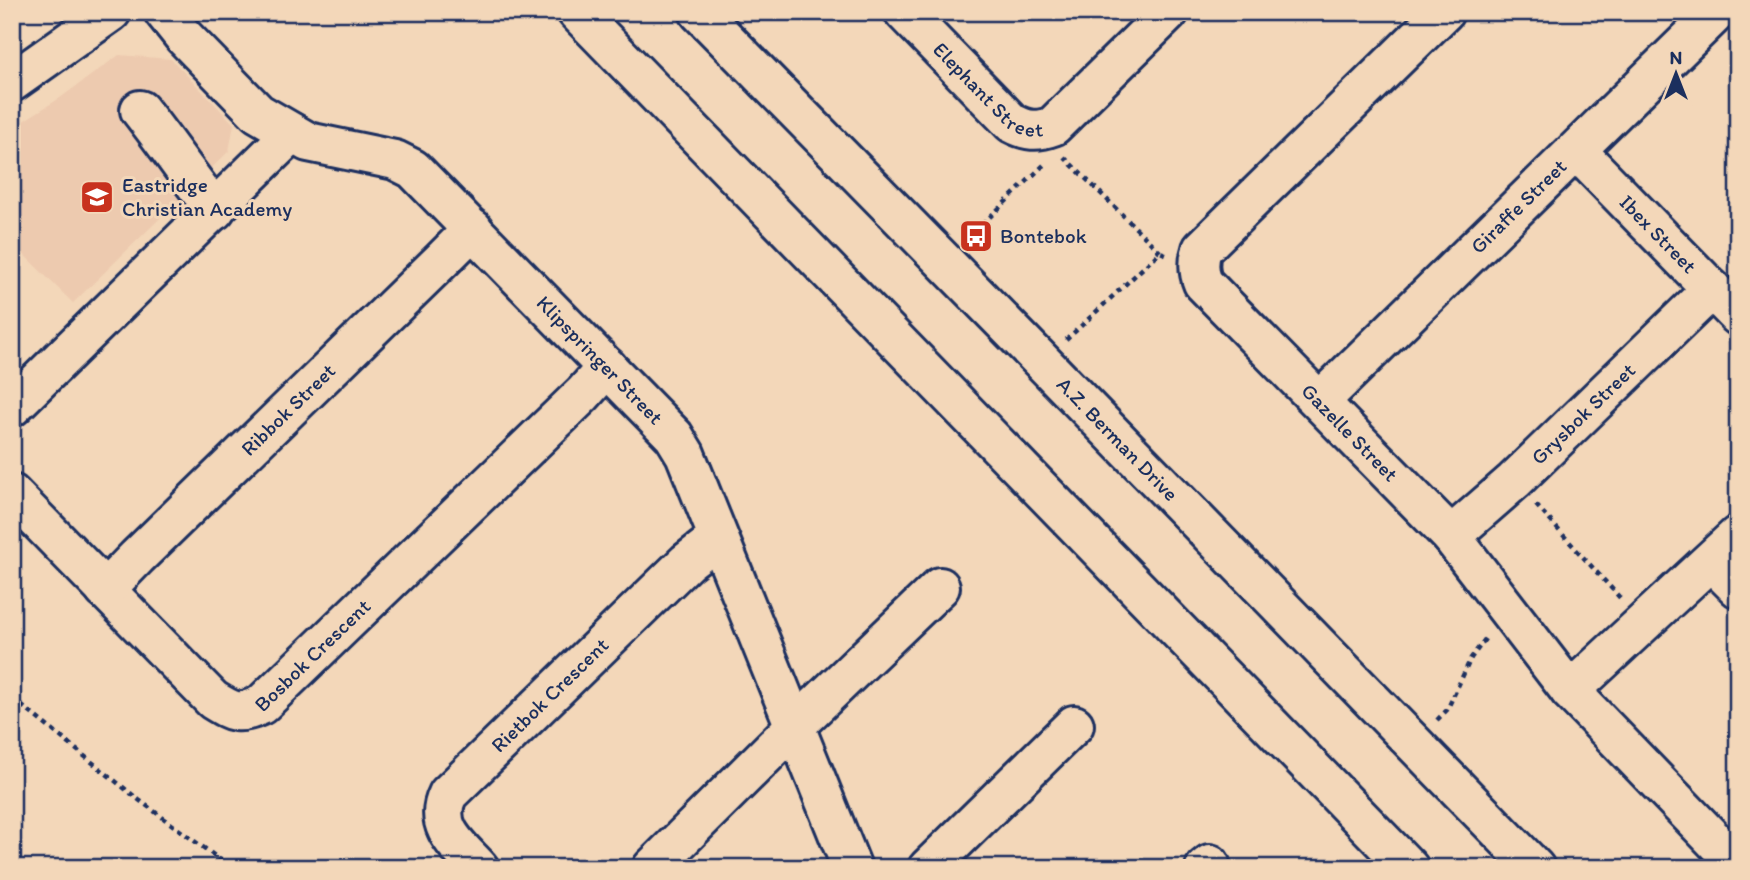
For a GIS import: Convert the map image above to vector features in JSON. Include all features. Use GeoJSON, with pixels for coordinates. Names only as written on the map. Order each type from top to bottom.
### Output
{"type":"FeatureCollection","features":[{"type":"Feature","properties":{"kind":"street"},"geometry":{"type":"LineString","coordinates":[[12,82],[111,12]]}},
{"type":"Feature","properties":{"kind":"street","name":"Klipspringer Street"},"geometry":{"type":"LineString","coordinates":[[164,12],[184,37],[258,113],[308,142],[395,160],[414,169],[674,436],[685,454],[852,868]]}},
{"type":"Feature","properties":{"kind":"street"},"geometry":{"type":"LineString","coordinates":[[577,12],[1409,868]]}},
{"type":"Feature","properties":{"kind":"street","name":"A.Z. Berman Drive"},"geometry":{"type":"LineString","coordinates":[[699,12],[1535,868]]}},
{"type":"Feature","properties":{"kind":"street","name":"Elephant Street"},"geometry":{"type":"LineString","coordinates":[[904,12],[1012,123],[1047,142],[1053,126],[1169,12]]}},
{"type":"Feature","properties":{"kind":"street"},"geometry":{"type":"LineString","coordinates":[[1199,266],[1202,249],[1444,12]]}},
{"type":"Feature","properties":{"kind":"street","name":"Giraffe Street"},"geometry":{"type":"LineString","coordinates":[[1320,401],[1717,12]]}},
{"type":"Feature","properties":{"kind":"street"},"geometry":{"type":"LineString","coordinates":[[140,110],[215,210]]}},
{"type":"Feature","properties":{"kind":"street"},"geometry":{"type":"LineString","coordinates":[[12,407],[292,133]]}},
{"type":"Feature","properties":{"kind":"street","name":"Ibex Street"},"geometry":{"type":"LineString","coordinates":[[1577,150],[1738,316]]}},
{"type":"Feature","properties":{"kind":"street","name":"Ribbok Street"},"geometry":{"type":"LineString","coordinates":[[105,590],[472,229]]}},
{"type":"Feature","properties":{"kind":"street","name":"Gazelle Street"},"geometry":{"type":"LineString","coordinates":[[1199,266],[1203,283],[1451,536],[1570,691],[1738,865]]}},
{"type":"Feature","properties":{"kind":"street","name":"Grysbok Street"},"geometry":{"type":"LineString","coordinates":[[1451,536],[1514,481],[1712,289]]}},
{"type":"Feature","properties":{"kind":"street","name":"Bosbok Crescent"},"geometry":{"type":"LineString","coordinates":[[12,494],[213,700],[229,710],[244,712],[261,705],[583,394],[607,367]]}},
{"type":"Feature","properties":{"kind":"street","name":"Rietbok Crescent"},"geometry":{"type":"LineString","coordinates":[[479,868],[448,834],[443,810],[448,794],[687,562],[718,538]]}},
{"type":"Feature","properties":{"kind":"street"},"geometry":{"type":"LineString","coordinates":[[1570,691],[1724,548],[1738,589]]}},
{"type":"Feature","properties":{"kind":"street"},"geometry":{"type":"LineString","coordinates":[[653,868],[795,726],[940,587]]}},
{"type":"Feature","properties":{"kind":"street"},"geometry":{"type":"LineString","coordinates":[[928,868],[1074,725]]}},
{"type":"Feature","properties":{"kind":"path"},"geometry":{"type":"LineString","coordinates":[[968,238],[1046,162],[1047,142]]}},
{"type":"Feature","properties":{"kind":"path"},"geometry":{"type":"LineString","coordinates":[[1047,142],[1160,253],[1199,266]]}},
{"type":"Feature","properties":{"kind":"path"},"geometry":{"type":"LineString","coordinates":[[1066,340],[1160,253]]}},
{"type":"Feature","properties":{"kind":"path"},"geometry":{"type":"LineString","coordinates":[[1514,481],[1643,624]]}},
{"type":"Feature","properties":{"kind":"path"},"geometry":{"type":"LineString","coordinates":[[1437,720],[1447,710],[1471,658],[1497,622],[1509,611]]}},
{"type":"Feature","properties":{"kind":"path"},"geometry":{"type":"LineString","coordinates":[[21,705],[139,800],[231,868]]}},
{"type":"Feature","properties":{"kind":"path"},"geometry":{"type":"LineString","coordinates":[[215,856],[215,868]]}},
{"type":"Feature","properties":{"kind":"shaded area","name":"Eastridge Christian Academy"},"geometry":{"type":"Polygon","coordinates":[[[119,55],[171,59],[234,124],[229,151],[73,303],[12,243],[12,128],[60,98],[119,55]]]}},
{"type":"Feature","properties":{"kind":"place","name":"Eastridge Christian Academy"},"geometry":{"type":"Point","coordinates":[97,197]}},
{"type":"Feature","properties":{"kind":"place","name":"Bontebok"},"geometry":{"type":"Point","coordinates":[976,236]}}]}
